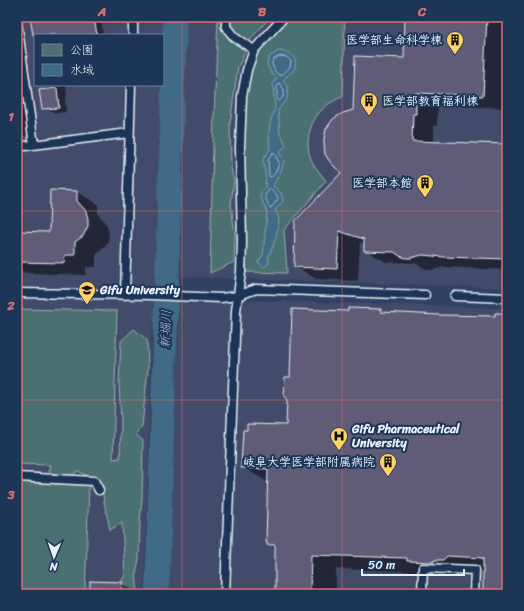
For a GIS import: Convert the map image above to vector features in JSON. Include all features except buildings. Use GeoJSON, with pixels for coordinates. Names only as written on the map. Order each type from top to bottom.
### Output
{"type":"FeatureCollection","features":[{"type":"Feature","properties":{"kind":"lane"},"geometry":{"type":"LineString","coordinates":[[133,17],[133,34]]}},
{"type":"Feature","properties":{"kind":"lane"},"geometry":{"type":"LineString","coordinates":[[226,17],[226,27],[234,37],[254,50]]}},
{"type":"Feature","properties":{"kind":"lane"},"geometry":{"type":"LineString","coordinates":[[225,594],[236,311],[237,296],[242,272],[240,147],[242,96],[246,70],[254,50],[284,17]]}},
{"type":"Feature","properties":{"kind":"lane"},"geometry":{"type":"LineString","coordinates":[[17,22],[34,145]]}},
{"type":"Feature","properties":{"kind":"lane"},"geometry":{"type":"LineString","coordinates":[[125,295],[131,86]]}},
{"type":"Feature","properties":{"kind":"lane"},"geometry":{"type":"LineString","coordinates":[[17,147],[129,133]]}},
{"type":"Feature","properties":{"kind":"lane"},"geometry":{"type":"LineString","coordinates":[[17,293],[198,296],[221,298],[237,296],[256,289],[425,294]]}},
{"type":"Feature","properties":{"kind":"lane"},"geometry":{"type":"LineString","coordinates":[[455,296],[507,298]]}},
{"type":"Feature","properties":{"kind":"lane"},"geometry":{"type":"LineString","coordinates":[[17,477],[94,481],[99,490]]}},
{"type":"Feature","properties":{"kind":"lane"},"geometry":{"type":"LineString","coordinates":[[422,594],[423,568],[475,570],[474,594]]}},
{"type":"Feature","properties":{"kind":"shaded area","name":"Gifu University"},"geometry":{"type":"Polygon","coordinates":[[[17,17],[507,17],[507,288],[167,276],[152,322],[144,594],[17,594],[17,17]]]}},
{"type":"Feature","properties":{"kind":"shaded area","name":"Gifu Pharmaceutical University"},"geometry":{"type":"Polygon","coordinates":[[[175,298],[507,308],[507,594],[167,594],[175,298]]]}},
{"type":"Feature","properties":{"kind":"green space"},"geometry":{"type":"Polygon","coordinates":[[[218,17],[270,17],[251,39],[238,67],[230,124],[231,168],[234,181],[231,204],[235,235],[234,262],[210,273],[213,143],[218,17]]]}},
{"type":"Feature","properties":{"kind":"green space"},"geometry":{"type":"Polygon","coordinates":[[[288,17],[345,17],[343,97],[326,106],[315,119],[311,128],[308,146],[310,155],[314,165],[326,181],[284,230],[287,273],[246,272],[243,176],[244,115],[250,70],[256,53],[288,17]]]}},
{"type":"Feature","properties":{"kind":"green space"},"geometry":{"type":"Polygon","coordinates":[[[17,309],[117,311],[113,459],[120,458],[121,422],[119,383],[121,341],[134,329],[147,340],[148,367],[142,426],[136,434],[143,441],[139,559],[136,574],[138,594],[128,594],[122,580],[125,575],[122,523],[110,530],[100,477],[96,480],[78,471],[67,478],[49,472],[51,465],[17,464],[17,309]]]}},
{"type":"Feature","properties":{"kind":"green space"},"geometry":{"type":"Polygon","coordinates":[[[17,482],[89,485],[85,594],[17,594],[17,482]]]}},
{"type":"Feature","properties":{"kind":"water"},"geometry":{"type":"Polygon","coordinates":[[[279,51],[289,53],[295,59],[295,69],[283,81],[288,87],[287,99],[278,110],[280,134],[286,146],[279,152],[284,161],[281,171],[273,186],[281,193],[283,201],[275,210],[279,218],[277,233],[268,258],[269,263],[264,267],[258,262],[263,255],[267,212],[260,196],[265,188],[266,178],[263,159],[270,149],[270,123],[275,109],[273,83],[277,78],[272,74],[267,65],[269,57],[279,51]]]}},
{"type":"Feature","properties":{"kind":"waterway","name":"新堀川"},"geometry":{"type":"LineString","coordinates":[[157,594],[175,17]]}},
{"type":"Feature","properties":{"kind":"place","name":"医学部生命科学棟"},"geometry":{"type":"Point","coordinates":[455,55]}},
{"type":"Feature","properties":{"kind":"place","name":"医学部教育福利棟"},"geometry":{"type":"Point","coordinates":[369,116]}},
{"type":"Feature","properties":{"kind":"place","name":"医学部本館"},"geometry":{"type":"Point","coordinates":[425,198]}},
{"type":"Feature","properties":{"kind":"place","name":"Gifu University"},"geometry":{"type":"Point","coordinates":[87,305]}},
{"type":"Feature","properties":{"kind":"place","name":"Gifu Pharmaceutical University"},"geometry":{"type":"Point","coordinates":[339,451]}},
{"type":"Feature","properties":{"kind":"place","name":"岐阜大学医学部附属病院"},"geometry":{"type":"Point","coordinates":[388,477]}}]}
